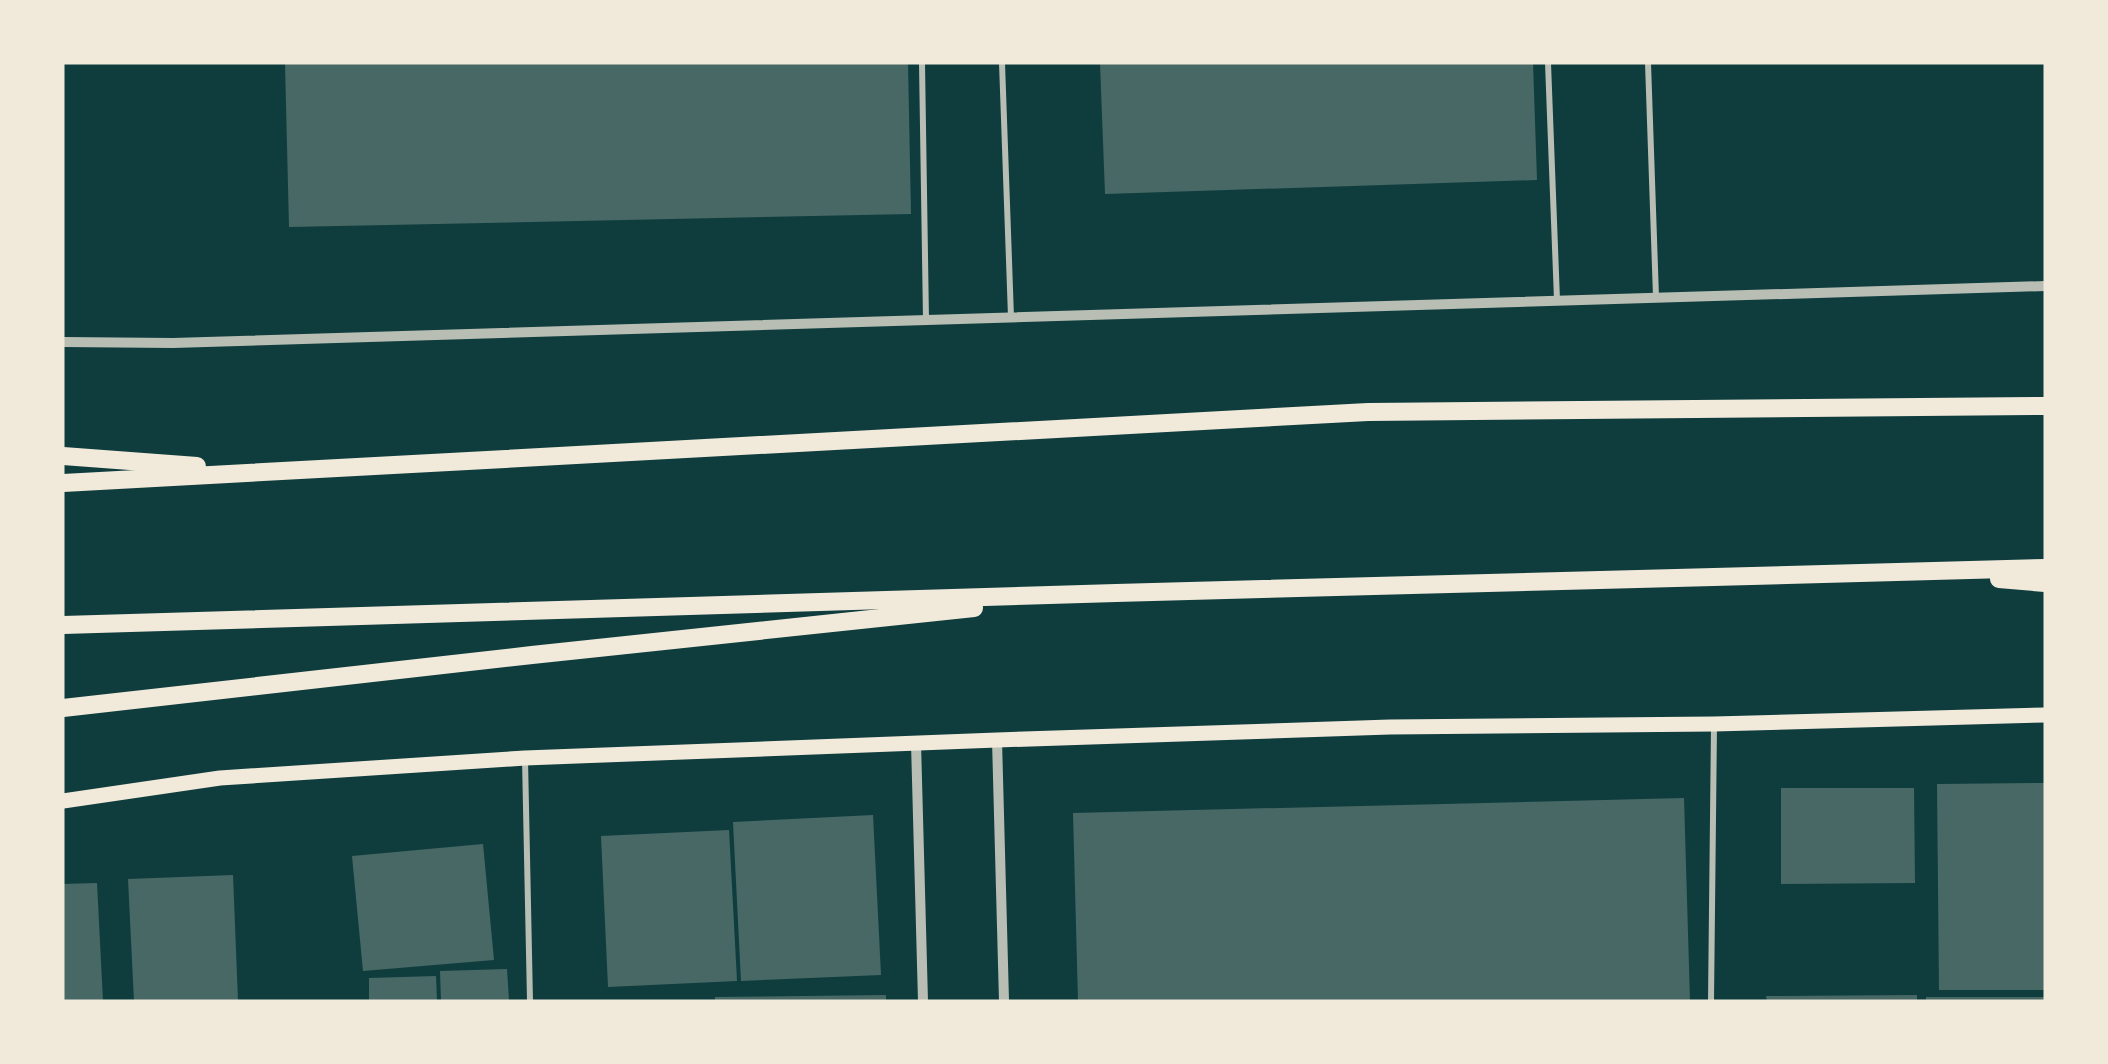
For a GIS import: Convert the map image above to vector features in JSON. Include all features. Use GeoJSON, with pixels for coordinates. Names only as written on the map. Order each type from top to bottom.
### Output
{"type":"FeatureCollection","features":[{"type":"Feature","properties":{"kind":"highway"},"geometry":{"type":"LineString","coordinates":[[63,483],[1368,412],[2045,406]]}},
{"type":"Feature","properties":{"kind":"highway"},"geometry":{"type":"LineString","coordinates":[[63,456],[277,472]]}},
{"type":"Feature","properties":{"kind":"highway"},"geometry":{"type":"LineString","coordinates":[[63,468],[277,472]]}},
{"type":"Feature","properties":{"kind":"highway"},"geometry":{"type":"LineString","coordinates":[[63,625],[2045,568]]}},
{"type":"Feature","properties":{"kind":"highway"},"geometry":{"type":"LineString","coordinates":[[1898,571],[2045,583]]}},
{"type":"Feature","properties":{"kind":"highway"},"geometry":{"type":"LineString","coordinates":[[63,708],[1116,593]]}},
{"type":"Feature","properties":{"kind":"main road"},"geometry":{"type":"LineString","coordinates":[[63,801],[220,778],[525,758],[1390,727],[1714,724],[2045,715]]}},
{"type":"Feature","properties":{"kind":"street"},"geometry":{"type":"LineString","coordinates":[[922,63],[926,320]]}},
{"type":"Feature","properties":{"kind":"street"},"geometry":{"type":"LineString","coordinates":[[1002,63],[1011,317]]}},
{"type":"Feature","properties":{"kind":"street"},"geometry":{"type":"LineString","coordinates":[[1548,63],[1557,300]]}},
{"type":"Feature","properties":{"kind":"street"},"geometry":{"type":"LineString","coordinates":[[1648,63],[1656,297]]}},
{"type":"Feature","properties":{"kind":"street"},"geometry":{"type":"LineString","coordinates":[[63,342],[173,343],[2045,285]]}},
{"type":"Feature","properties":{"kind":"street"},"geometry":{"type":"LineString","coordinates":[[1711,1001],[1714,724]]}},
{"type":"Feature","properties":{"kind":"street"},"geometry":{"type":"LineString","coordinates":[[997,740],[1004,1001]]}},
{"type":"Feature","properties":{"kind":"street"},"geometry":{"type":"LineString","coordinates":[[916,743],[923,1001]]}},
{"type":"Feature","properties":{"kind":"street"},"geometry":{"type":"LineString","coordinates":[[525,758],[530,1001]]}},
{"type":"Feature","properties":{"kind":"building"},"geometry":{"type":"Polygon","coordinates":[[[285,63],[908,63],[911,214],[289,227],[285,63]]]}},
{"type":"Feature","properties":{"kind":"building"},"geometry":{"type":"Polygon","coordinates":[[[1100,63],[1533,63],[1537,180],[1105,194],[1100,63]]]}},
{"type":"Feature","properties":{"kind":"building"},"geometry":{"type":"Polygon","coordinates":[[[2044,783],[2045,990],[1939,990],[1937,784],[2044,783]]]}},
{"type":"Feature","properties":{"kind":"building"},"geometry":{"type":"Polygon","coordinates":[[[1781,788],[1914,788],[1915,883],[1781,884],[1781,788]]]}},
{"type":"Feature","properties":{"kind":"building"},"geometry":{"type":"Polygon","coordinates":[[[1684,798],[1690,1001],[1078,1001],[1073,813],[1684,798]]]}},
{"type":"Feature","properties":{"kind":"building"},"geometry":{"type":"Polygon","coordinates":[[[873,815],[881,975],[741,981],[733,822],[873,815]]]}},
{"type":"Feature","properties":{"kind":"building"},"geometry":{"type":"Polygon","coordinates":[[[729,830],[737,981],[608,987],[601,836],[729,830]]]}},
{"type":"Feature","properties":{"kind":"building"},"geometry":{"type":"Polygon","coordinates":[[[483,844],[494,960],[363,971],[352,856],[483,844]]]}},
{"type":"Feature","properties":{"kind":"building"},"geometry":{"type":"Polygon","coordinates":[[[233,875],[238,1001],[134,1001],[128,879],[233,875]]]}},
{"type":"Feature","properties":{"kind":"building"},"geometry":{"type":"Polygon","coordinates":[[[97,883],[103,1001],[63,1001],[63,884],[97,883]]]}},
{"type":"Feature","properties":{"kind":"building"},"geometry":{"type":"Polygon","coordinates":[[[507,969],[509,1001],[441,1001],[440,971],[507,969]]]}},
{"type":"Feature","properties":{"kind":"building"},"geometry":{"type":"Polygon","coordinates":[[[436,976],[437,1001],[369,1001],[369,978],[436,976]]]}},
{"type":"Feature","properties":{"kind":"building"},"geometry":{"type":"Polygon","coordinates":[[[886,995],[886,1001],[715,1001],[715,997],[886,995]]]}},
{"type":"Feature","properties":{"kind":"building"},"geometry":{"type":"Polygon","coordinates":[[[1917,995],[1917,1001],[1767,1001],[1766,996],[1917,995]]]}},
{"type":"Feature","properties":{"kind":"building"},"geometry":{"type":"Polygon","coordinates":[[[1926,997],[2045,997],[2045,1001],[1926,1001],[1926,997]]]}}]}
